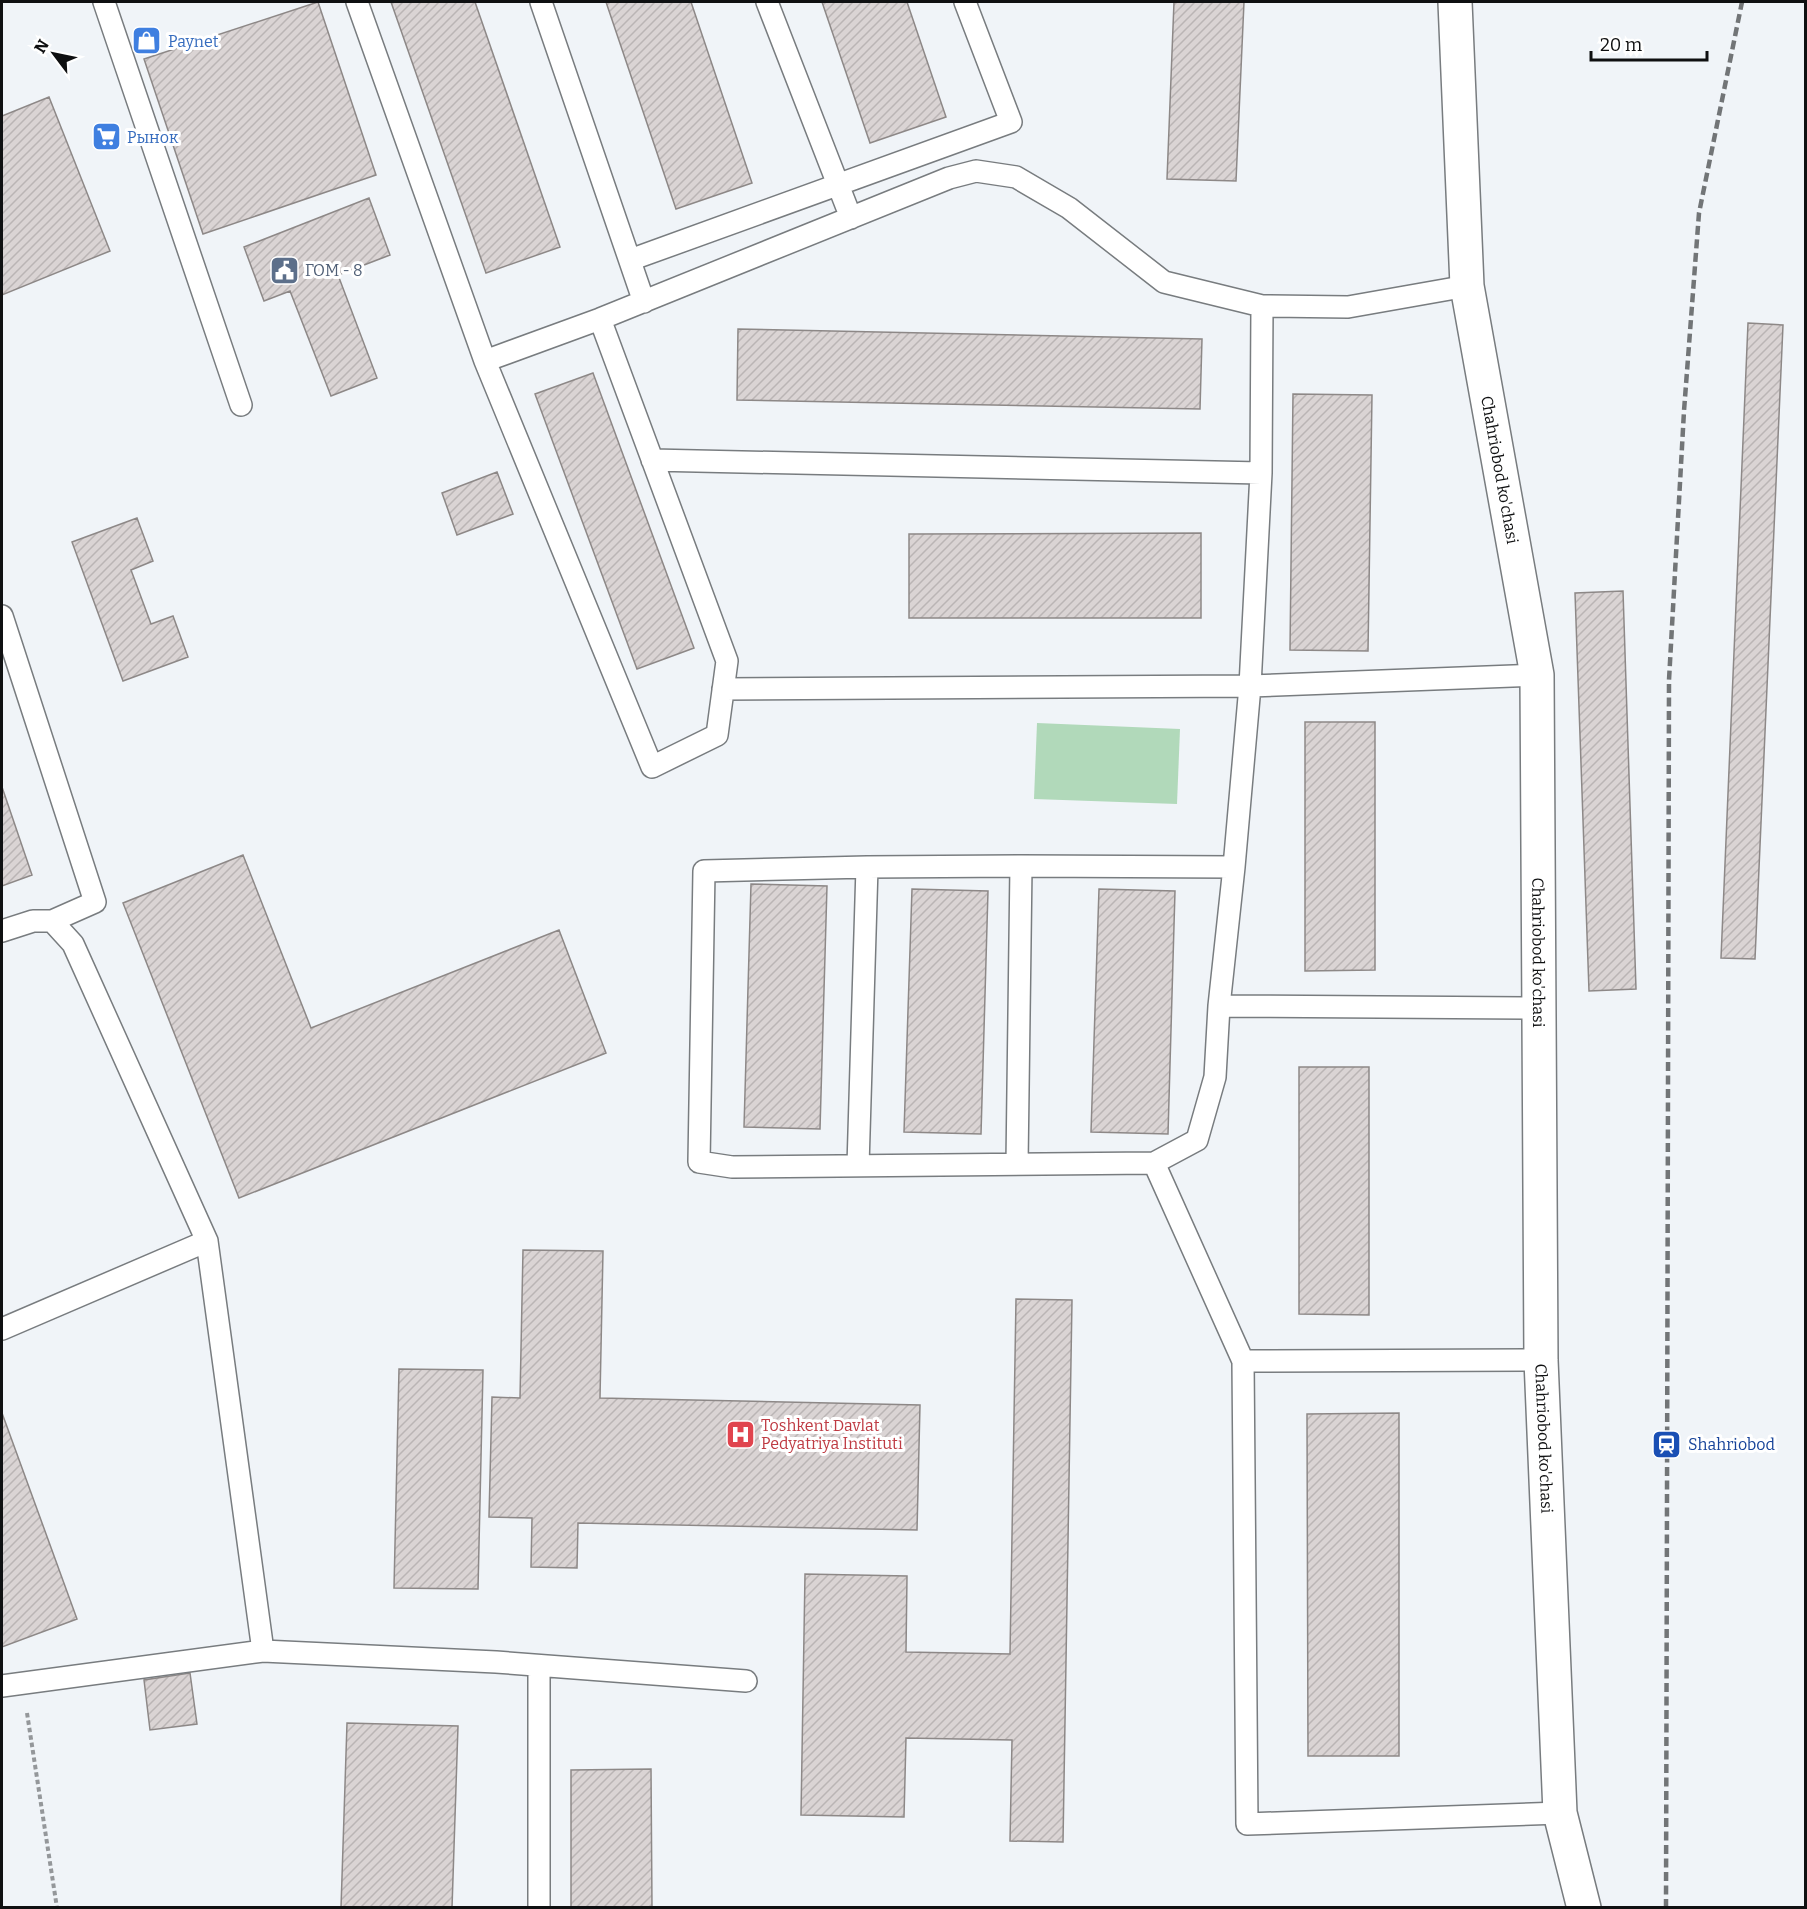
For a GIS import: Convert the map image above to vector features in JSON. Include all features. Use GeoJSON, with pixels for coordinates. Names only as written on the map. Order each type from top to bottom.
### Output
{"type":"FeatureCollection","features":[{"type":"Feature","properties":{"kind":"street","name":"Chahriobod ko'chasi"},"geometry":{"type":"LineString","coordinates":[[1455,2],[1467,286],[1537,675],[1541,1360],[1560,1813],[1584,1908]]}},
{"type":"Feature","properties":{"kind":"lane"},"geometry":{"type":"LineString","coordinates":[[104,2],[241,405]]}},
{"type":"Feature","properties":{"kind":"lane"},"geometry":{"type":"LineString","coordinates":[[357,2],[485,361],[652,767],[717,735],[726,661],[600,319]]}},
{"type":"Feature","properties":{"kind":"lane"},"geometry":{"type":"LineString","coordinates":[[541,2],[644,302]]}},
{"type":"Feature","properties":{"kind":"lane"},"geometry":{"type":"LineString","coordinates":[[767,2],[851,218]]}},
{"type":"Feature","properties":{"kind":"lane"},"geometry":{"type":"LineString","coordinates":[[630,260],[1011,122],[965,2]]}},
{"type":"Feature","properties":{"kind":"lane"},"geometry":{"type":"LineString","coordinates":[[485,361],[644,302],[949,178],[976,171],[1016,177],[1069,208],[1164,282],[1262,306],[1348,307],[1467,286]]}},
{"type":"Feature","properties":{"kind":"lane"},"geometry":{"type":"LineString","coordinates":[[1234,867],[867,867],[704,871],[699,1162],[732,1167],[1154,1163],[1197,1140],[1215,1077],[1219,1006],[1234,867],[1250,686],[1261,473],[1262,306]]}},
{"type":"Feature","properties":{"kind":"lane"},"geometry":{"type":"LineString","coordinates":[[652,460],[1261,473]]}},
{"type":"Feature","properties":{"kind":"lane"},"geometry":{"type":"LineString","coordinates":[[2,616],[95,902],[52,921],[33,921],[2,931]]}},
{"type":"Feature","properties":{"kind":"lane"},"geometry":{"type":"LineString","coordinates":[[723,689],[1250,686],[1537,675]]}},
{"type":"Feature","properties":{"kind":"lane"},"geometry":{"type":"LineString","coordinates":[[1017,1164],[1021,866]]}},
{"type":"Feature","properties":{"kind":"lane"},"geometry":{"type":"LineString","coordinates":[[858,1166],[867,867]]}},
{"type":"Feature","properties":{"kind":"lane"},"geometry":{"type":"LineString","coordinates":[[52,921],[73,944],[207,1241],[263,1651]]}},
{"type":"Feature","properties":{"kind":"lane"},"geometry":{"type":"LineString","coordinates":[[1219,1006],[1538,1008]]}},
{"type":"Feature","properties":{"kind":"lane"},"geometry":{"type":"LineString","coordinates":[[1154,1163],[1243,1361],[1247,1824],[1560,1813]]}},
{"type":"Feature","properties":{"kind":"lane"},"geometry":{"type":"LineString","coordinates":[[2,1329],[207,1241]]}},
{"type":"Feature","properties":{"kind":"lane"},"geometry":{"type":"LineString","coordinates":[[1243,1361],[1541,1360]]}},
{"type":"Feature","properties":{"kind":"lane"},"geometry":{"type":"LineString","coordinates":[[2,1686],[263,1651],[539,1666],[746,1681]]}},
{"type":"Feature","properties":{"kind":"lane"},"geometry":{"type":"LineString","coordinates":[[539,1666],[539,1908]]}},
{"type":"Feature","properties":{"kind":"path"},"geometry":{"type":"LineString","coordinates":[[23,1683],[57,1908]]}},
{"type":"Feature","properties":{"kind":"green space"},"geometry":{"type":"Polygon","coordinates":[[[1037,723],[1180,729],[1177,804],[1034,799],[1037,723]]]}},
{"type":"Feature","properties":{"kind":"building"},"geometry":{"type":"Polygon","coordinates":[[[318,2],[376,175],[203,234],[144,59],[318,2]]]}},
{"type":"Feature","properties":{"kind":"building"},"geometry":{"type":"Polygon","coordinates":[[[391,2],[475,2],[560,247],[486,273],[391,2]]]}},
{"type":"Feature","properties":{"kind":"building"},"geometry":{"type":"Polygon","coordinates":[[[606,2],[691,2],[752,183],[676,209],[606,2]]]}},
{"type":"Feature","properties":{"kind":"building"},"geometry":{"type":"Polygon","coordinates":[[[822,2],[907,2],[946,117],[870,143],[822,2]]]}},
{"type":"Feature","properties":{"kind":"building"},"geometry":{"type":"Polygon","coordinates":[[[1174,2],[1244,2],[1236,181],[1167,179],[1174,2]]]}},
{"type":"Feature","properties":{"kind":"building"},"geometry":{"type":"Polygon","coordinates":[[[49,97],[110,251],[2,295],[2,116],[49,97]]]}},
{"type":"Feature","properties":{"kind":"building"},"geometry":{"type":"Polygon","coordinates":[[[369,198],[390,255],[338,275],[377,378],[331,396],[290,291],[264,301],[244,247],[369,198]]]}},
{"type":"Feature","properties":{"kind":"building"},"geometry":{"type":"Polygon","coordinates":[[[1748,323],[1783,325],[1755,959],[1721,958],[1748,323]]]}},
{"type":"Feature","properties":{"kind":"building"},"geometry":{"type":"Polygon","coordinates":[[[738,329],[1202,339],[1200,409],[737,400],[738,329]]]}},
{"type":"Feature","properties":{"kind":"building"},"geometry":{"type":"Polygon","coordinates":[[[593,373],[694,648],[637,669],[535,394],[593,373]]]}},
{"type":"Feature","properties":{"kind":"building"},"geometry":{"type":"Polygon","coordinates":[[[1293,394],[1372,395],[1368,651],[1290,650],[1293,394]]]}},
{"type":"Feature","properties":{"kind":"building"},"geometry":{"type":"Polygon","coordinates":[[[497,472],[513,514],[457,535],[442,493],[497,472]]]}},
{"type":"Feature","properties":{"kind":"building"},"geometry":{"type":"Polygon","coordinates":[[[137,518],[153,561],[131,570],[151,624],[173,616],[188,657],[123,681],[72,542],[137,518]]]}},
{"type":"Feature","properties":{"kind":"building"},"geometry":{"type":"Polygon","coordinates":[[[1201,533],[1201,618],[909,618],[909,534],[1201,533]]]}},
{"type":"Feature","properties":{"kind":"building"},"geometry":{"type":"Polygon","coordinates":[[[1623,591],[1636,989],[1589,991],[1575,593],[1623,591]]]}},
{"type":"Feature","properties":{"kind":"building"},"geometry":{"type":"Polygon","coordinates":[[[1305,722],[1375,722],[1375,970],[1305,971],[1305,722]]]}},
{"type":"Feature","properties":{"kind":"building"},"geometry":{"type":"Polygon","coordinates":[[[2,787],[32,875],[2,886],[2,787]]]}},
{"type":"Feature","properties":{"kind":"building"},"geometry":{"type":"Polygon","coordinates":[[[243,855],[311,1028],[559,930],[606,1053],[239,1198],[123,903],[243,855]]]}},
{"type":"Feature","properties":{"kind":"building"},"geometry":{"type":"Polygon","coordinates":[[[751,884],[827,886],[820,1129],[744,1127],[751,884]]]}},
{"type":"Feature","properties":{"kind":"building"},"geometry":{"type":"Polygon","coordinates":[[[912,889],[988,891],[981,1134],[904,1132],[912,889]]]}},
{"type":"Feature","properties":{"kind":"building"},"geometry":{"type":"Polygon","coordinates":[[[1099,889],[1175,891],[1168,1134],[1091,1132],[1099,889]]]}},
{"type":"Feature","properties":{"kind":"building"},"geometry":{"type":"Polygon","coordinates":[[[1299,1067],[1369,1067],[1369,1315],[1299,1314],[1299,1067]]]}},
{"type":"Feature","properties":{"kind":"building"},"geometry":{"type":"Polygon","coordinates":[[[523,1250],[603,1251],[600,1398],[920,1405],[917,1530],[578,1523],[577,1568],[531,1567],[532,1518],[489,1517],[492,1397],[520,1398],[523,1250]]]}},
{"type":"Feature","properties":{"kind":"building"},"geometry":{"type":"Polygon","coordinates":[[[1016,1299],[1072,1300],[1063,1842],[1010,1841],[1012,1740],[906,1738],[904,1817],[801,1815],[805,1574],[907,1576],[906,1652],[1010,1654],[1016,1299]]]}},
{"type":"Feature","properties":{"kind":"building"},"geometry":{"type":"Polygon","coordinates":[[[399,1369],[483,1370],[478,1589],[394,1588],[399,1369]]]}},
{"type":"Feature","properties":{"kind":"building"},"geometry":{"type":"Polygon","coordinates":[[[2,1413],[77,1619],[2,1647],[2,1413]]]}},
{"type":"Feature","properties":{"kind":"building"},"geometry":{"type":"Polygon","coordinates":[[[1399,1413],[1399,1756],[1308,1756],[1307,1414],[1399,1413]]]}},
{"type":"Feature","properties":{"kind":"building"},"geometry":{"type":"Polygon","coordinates":[[[190,1673],[197,1724],[150,1730],[144,1680],[190,1673]]]}},
{"type":"Feature","properties":{"kind":"building"},"geometry":{"type":"Polygon","coordinates":[[[347,1723],[458,1726],[452,1908],[341,1908],[347,1723]]]}},
{"type":"Feature","properties":{"kind":"building"},"geometry":{"type":"Polygon","coordinates":[[[651,1769],[652,1908],[571,1908],[571,1770],[651,1769]]]}},
{"type":"Feature","properties":{"kind":"railway"},"geometry":{"type":"LineString","coordinates":[[1666,1908],[1669,680],[1684,411],[1699,213],[1742,2]]}},
{"type":"Feature","properties":{"kind":"place","name":"Paynet"},"geometry":{"type":"Point","coordinates":[147,41]}},
{"type":"Feature","properties":{"kind":"place","name":"Рынок"},"geometry":{"type":"Point","coordinates":[106,137]}},
{"type":"Feature","properties":{"kind":"place","name":"ГОМ - 8"},"geometry":{"type":"Point","coordinates":[284,270]}},
{"type":"Feature","properties":{"kind":"place","name":"Toshkent Davlat Pedyatriya Instituti"},"geometry":{"type":"Point","coordinates":[740,1434]}},
{"type":"Feature","properties":{"kind":"place","name":"Shahriobod"},"geometry":{"type":"Point","coordinates":[1667,1444]}}]}
